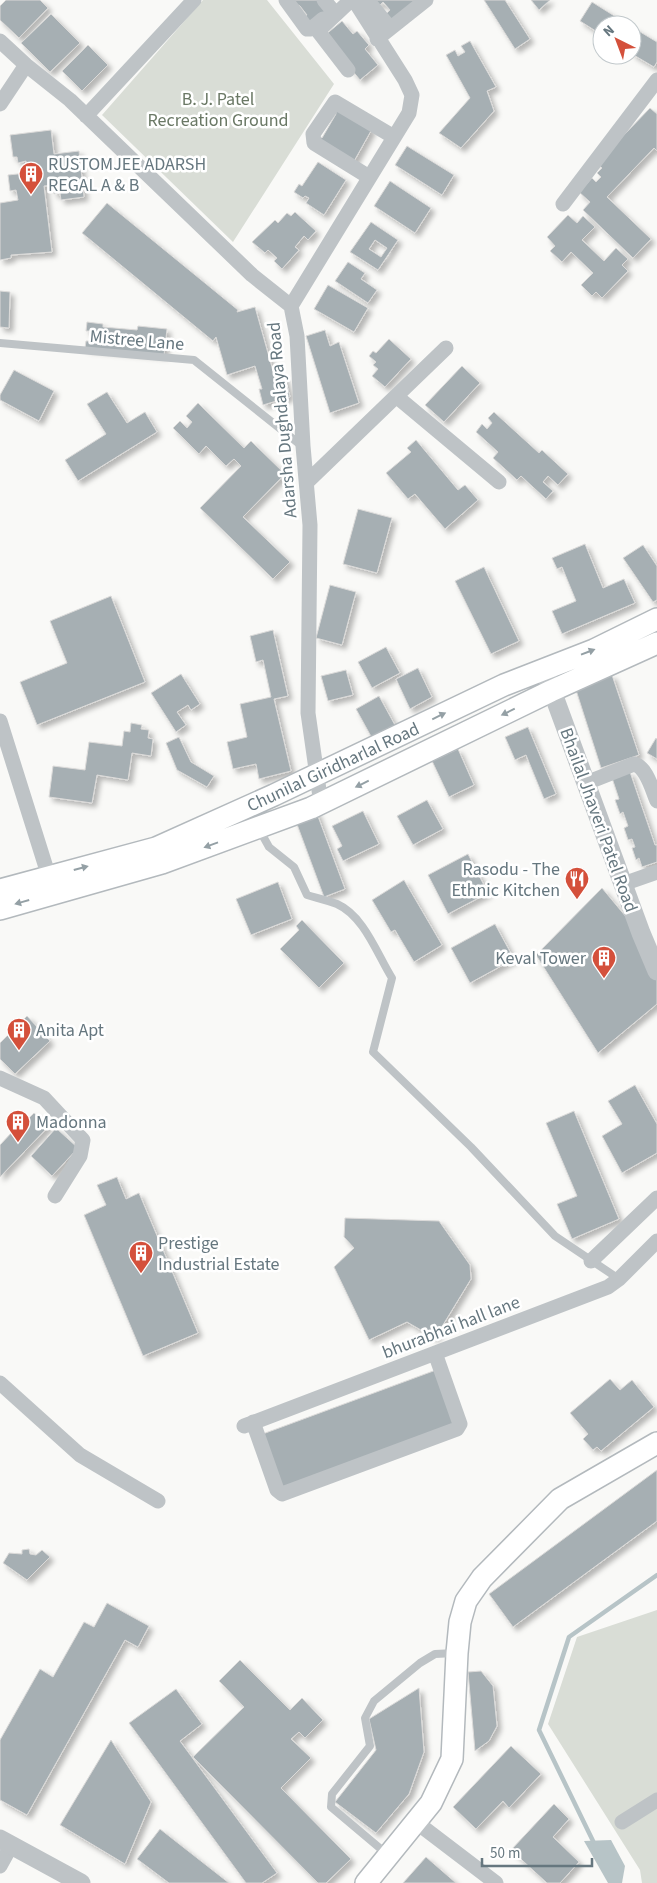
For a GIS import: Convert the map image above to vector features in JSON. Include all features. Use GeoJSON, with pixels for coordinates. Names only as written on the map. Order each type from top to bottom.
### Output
{"type":"FeatureCollection","features":[{"type":"Feature","properties":{"kind":"main road","name":"Chunilal Giridharlal Road"},"geometry":{"type":"LineString","coordinates":[[0,890],[156,848],[316,776],[544,668],[594,650],[657,619]]}},
{"type":"Feature","properties":{"kind":"main road","name":"Chunilal Giridharlal Road"},"geometry":{"type":"LineString","coordinates":[[0,909],[162,863],[321,804],[551,691],[657,643]]}},
{"type":"Feature","properties":{"kind":"main road"},"geometry":{"type":"LineString","coordinates":[[366,1883],[431,1803],[452,1759],[457,1653],[460,1622],[466,1601],[482,1578],[560,1499],[657,1443]]}},
{"type":"Feature","properties":{"kind":"street"},"geometry":{"type":"LineString","coordinates":[[86,116],[194,0]]}},
{"type":"Feature","properties":{"kind":"street"},"geometry":{"type":"LineString","coordinates":[[286,0],[307,29],[311,29],[328,5],[345,0]]}},
{"type":"Feature","properties":{"kind":"street"},"geometry":{"type":"LineString","coordinates":[[291,306],[409,113],[412,95],[405,80],[352,0],[318,30],[348,70]]}},
{"type":"Feature","properties":{"kind":"street"},"geometry":{"type":"LineString","coordinates":[[367,0],[390,28]]}},
{"type":"Feature","properties":{"kind":"street"},"geometry":{"type":"LineString","coordinates":[[377,39],[426,0]]}},
{"type":"Feature","properties":{"kind":"street","name":"Adarsha Dughdalaya Road"},"geometry":{"type":"LineString","coordinates":[[0,41],[26,65],[70,100],[252,275],[291,306],[297,336],[302,446],[310,525],[308,713],[321,804]]}},
{"type":"Feature","properties":{"kind":"street"},"geometry":{"type":"LineString","coordinates":[[0,104],[26,65]]}},
{"type":"Feature","properties":{"kind":"street"},"geometry":{"type":"LineString","coordinates":[[563,204],[657,80]]}},
{"type":"Feature","properties":{"kind":"street"},"geometry":{"type":"LineString","coordinates":[[369,177],[314,143],[313,134],[335,102],[394,137]]}},
{"type":"Feature","properties":{"kind":"street"},"geometry":{"type":"LineString","coordinates":[[307,482],[446,348]]}},
{"type":"Feature","properties":{"kind":"street"},"geometry":{"type":"LineString","coordinates":[[396,396],[499,482]]}},
{"type":"Feature","properties":{"kind":"street","name":"Bhailal Jhaveri Patel Road"},"geometry":{"type":"LineString","coordinates":[[544,668],[657,971]]}},
{"type":"Feature","properties":{"kind":"street"},"geometry":{"type":"LineString","coordinates":[[0,721],[49,877]]}},
{"type":"Feature","properties":{"kind":"street"},"geometry":{"type":"LineString","coordinates":[[586,783],[634,764],[638,765],[646,775],[657,801]]}},
{"type":"Feature","properties":{"kind":"street"},"geometry":{"type":"LineString","coordinates":[[623,884],[657,872]]}},
{"type":"Feature","properties":{"kind":"street"},"geometry":{"type":"LineString","coordinates":[[0,1078],[44,1098],[83,1140],[80,1156],[55,1196]]}},
{"type":"Feature","properties":{"kind":"street"},"geometry":{"type":"LineString","coordinates":[[591,1261],[657,1198]]}},
{"type":"Feature","properties":{"kind":"street","name":"bhurabhai hall lane"},"geometry":{"type":"LineString","coordinates":[[435,1353],[460,1424],[457,1429],[282,1494],[278,1490],[249,1424],[435,1353],[608,1287],[619,1279],[657,1241]]}},
{"type":"Feature","properties":{"kind":"street"},"geometry":{"type":"LineString","coordinates":[[0,1383],[80,1455],[158,1501]]}},
{"type":"Feature","properties":{"kind":"street"},"geometry":{"type":"LineString","coordinates":[[622,1822],[657,1800]]}},
{"type":"Feature","properties":{"kind":"street"},"geometry":{"type":"LineString","coordinates":[[416,1822],[496,1883]]}},
{"type":"Feature","properties":{"kind":"street"},"geometry":{"type":"LineString","coordinates":[[0,1866],[6,1842],[81,1883]]}},
{"type":"Feature","properties":{"kind":"lane","name":"Mistree Lane"},"geometry":{"type":"LineString","coordinates":[[0,342],[194,360],[302,446]]}},
{"type":"Feature","properties":{"kind":"lane"},"geometry":{"type":"LineString","coordinates":[[258,828],[269,847],[294,866],[307,895],[339,905],[368,931],[376,952],[392,978],[373,1052],[471,1147],[555,1236],[619,1279]]}},
{"type":"Feature","properties":{"kind":"lane"},"geometry":{"type":"LineString","coordinates":[[389,1856],[331,1807],[332,1794],[370,1746],[365,1718],[374,1702],[420,1663],[435,1654],[457,1653]]}},
{"type":"Feature","properties":{"kind":"green space","name":"B. J. Patel Recreation Ground"},"geometry":{"type":"Polygon","coordinates":[[[203,0],[267,0],[334,84],[233,242],[102,115],[203,0]]]}},
{"type":"Feature","properties":{"kind":"green space"},"geometry":{"type":"Polygon","coordinates":[[[657,1610],[657,1883],[642,1883],[640,1870],[548,1724],[577,1637],[657,1610]]]}},
{"type":"Feature","properties":{"kind":"shaded area"},"geometry":{"type":"Polygon","coordinates":[[[611,1840],[625,1866],[622,1883],[608,1883],[584,1841],[611,1840]]]}},
{"type":"Feature","properties":{"kind":"building"},"geometry":{"type":"Polygon","coordinates":[[[6,0],[40,0],[48,8],[19,38],[0,20],[0,6],[6,0]]]}},
{"type":"Feature","properties":{"kind":"building"},"geometry":{"type":"Polygon","coordinates":[[[288,0],[320,0],[329,11],[309,27],[302,18],[307,15],[300,6],[288,0]]]}},
{"type":"Feature","properties":{"kind":"building"},"geometry":{"type":"Polygon","coordinates":[[[374,0],[416,0],[391,21],[386,14],[390,10],[383,2],[379,6],[374,0]]]}},
{"type":"Feature","properties":{"kind":"building"},"geometry":{"type":"Polygon","coordinates":[[[484,0],[505,0],[530,39],[515,49],[484,0]]]}},
{"type":"Feature","properties":{"kind":"building"},"geometry":{"type":"Polygon","coordinates":[[[531,0],[550,0],[539,10],[531,0]]]}},
{"type":"Feature","properties":{"kind":"building"},"geometry":{"type":"Polygon","coordinates":[[[592,2],[613,15],[592,15],[592,29],[580,21],[592,2]]]}},
{"type":"Feature","properties":{"kind":"building"},"geometry":{"type":"Polygon","coordinates":[[[51,14],[80,43],[50,72],[21,43],[51,14]]]}},
{"type":"Feature","properties":{"kind":"building"},"geometry":{"type":"Polygon","coordinates":[[[342,21],[353,34],[357,31],[369,45],[365,49],[378,65],[360,80],[324,36],[342,21]]]}},
{"type":"Feature","properties":{"kind":"building"},"geometry":{"type":"Polygon","coordinates":[[[642,33],[657,42],[657,62],[654,67],[642,60],[642,33]]]}},
{"type":"Feature","properties":{"kind":"building"},"geometry":{"type":"Polygon","coordinates":[[[470,41],[496,87],[487,91],[494,111],[461,148],[439,133],[470,98],[446,55],[455,50],[458,56],[465,52],[461,46],[470,41]]]}},
{"type":"Feature","properties":{"kind":"building"},"geometry":{"type":"Polygon","coordinates":[[[88,45],[108,65],[82,91],[62,71],[88,45]]]}},
{"type":"Feature","properties":{"kind":"building"},"geometry":{"type":"Polygon","coordinates":[[[335,108],[372,129],[353,163],[315,141],[318,136],[322,138],[336,114],[335,108]]]}},
{"type":"Feature","properties":{"kind":"building"},"geometry":{"type":"Polygon","coordinates":[[[650,108],[657,114],[657,151],[654,148],[607,197],[651,239],[633,258],[583,210],[590,202],[579,192],[592,178],[596,182],[601,177],[597,173],[602,168],[597,163],[650,108]]]}},
{"type":"Feature","properties":{"kind":"building","name":"RUSTOMJEE ADARSH REGAL A & B"},"geometry":{"type":"Polygon","coordinates":[[[51,130],[54,154],[79,151],[84,197],[61,200],[60,193],[54,194],[53,185],[44,186],[52,252],[11,255],[11,258],[0,260],[0,203],[18,200],[16,190],[10,191],[8,175],[27,173],[26,161],[18,163],[17,157],[13,157],[10,135],[51,130]]]}},
{"type":"Feature","properties":{"kind":"building"},"geometry":{"type":"Polygon","coordinates":[[[407,146],[454,175],[442,195],[395,165],[407,146]]]}},
{"type":"Feature","properties":{"kind":"building"},"geometry":{"type":"Polygon","coordinates":[[[318,162],[346,180],[324,215],[306,203],[309,198],[305,196],[303,198],[294,192],[299,184],[302,186],[318,162]]]}},
{"type":"Feature","properties":{"kind":"building"},"geometry":{"type":"Polygon","coordinates":[[[390,181],[431,208],[415,233],[374,206],[390,181]]]}},
{"type":"Feature","properties":{"kind":"building"},"geometry":{"type":"Polygon","coordinates":[[[107,203],[238,310],[237,312],[255,307],[275,378],[284,376],[290,397],[263,405],[259,389],[262,389],[255,366],[227,375],[216,337],[213,341],[82,233],[107,203]]]}},
{"type":"Feature","properties":{"kind":"building"},"geometry":{"type":"Polygon","coordinates":[[[295,212],[316,231],[308,240],[304,236],[295,247],[299,250],[282,269],[274,261],[277,258],[268,250],[265,253],[252,242],[275,220],[278,223],[287,213],[291,216],[295,212]]]}},
{"type":"Feature","properties":{"kind":"building"},"geometry":{"type":"Polygon","coordinates":[[[568,215],[577,223],[583,216],[595,227],[582,240],[604,261],[616,248],[628,259],[622,265],[628,271],[602,298],[596,292],[592,296],[581,285],[593,273],[571,252],[562,262],[550,251],[555,246],[547,237],[568,215]]]}},
{"type":"Feature","properties":{"kind":"building"},"geometry":{"type":"Polygon","coordinates":[[[371,222],[398,240],[378,270],[350,252],[371,222]],[[375,240],[369,249],[381,257],[387,248],[375,240]]]}},
{"type":"Feature","properties":{"kind":"building"},"geometry":{"type":"Polygon","coordinates":[[[348,262],[365,273],[361,279],[377,290],[368,303],[335,281],[348,262]]]}},
{"type":"Feature","properties":{"kind":"building"},"geometry":{"type":"Polygon","coordinates":[[[328,285],[368,308],[354,332],[314,309],[328,285]]]}},
{"type":"Feature","properties":{"kind":"building"},"geometry":{"type":"Polygon","coordinates":[[[0,291],[10,292],[9,328],[0,327],[0,291]]]}},
{"type":"Feature","properties":{"kind":"building"},"geometry":{"type":"Polygon","coordinates":[[[87,322],[103,324],[103,327],[137,330],[138,326],[167,329],[164,355],[85,348],[86,341],[91,341],[92,331],[86,331],[87,322]]]}},
{"type":"Feature","properties":{"kind":"building"},"geometry":{"type":"Polygon","coordinates":[[[325,330],[330,346],[339,342],[359,403],[330,413],[306,336],[325,330]]]}},
{"type":"Feature","properties":{"kind":"building"},"geometry":{"type":"Polygon","coordinates":[[[389,339],[411,359],[385,387],[372,376],[378,369],[373,365],[376,362],[369,356],[373,351],[376,353],[389,339]]]}},
{"type":"Feature","properties":{"kind":"building"},"geometry":{"type":"Polygon","coordinates":[[[462,366],[480,383],[444,422],[425,405],[462,366]]]}},
{"type":"Feature","properties":{"kind":"building"},"geometry":{"type":"Polygon","coordinates":[[[14,370],[54,391],[39,421],[0,400],[0,395],[14,370]]]}},
{"type":"Feature","properties":{"kind":"building"},"geometry":{"type":"Polygon","coordinates":[[[107,392],[127,423],[145,412],[157,432],[78,481],[65,460],[106,434],[87,404],[107,392]]]}},
{"type":"Feature","properties":{"kind":"building"},"geometry":{"type":"Polygon","coordinates":[[[198,403],[244,448],[251,441],[285,474],[243,517],[290,562],[273,579],[200,508],[241,466],[234,459],[226,466],[206,446],[199,454],[173,428],[180,421],[187,428],[192,422],[186,416],[198,403]]]}},
{"type":"Feature","properties":{"kind":"building"},"geometry":{"type":"Polygon","coordinates":[[[494,412],[539,453],[542,450],[568,474],[558,485],[548,476],[543,482],[553,491],[546,499],[521,476],[517,480],[493,458],[498,452],[476,432],[482,424],[487,429],[492,423],[488,418],[494,412]]]}},
{"type":"Feature","properties":{"kind":"building"},"geometry":{"type":"Polygon","coordinates":[[[416,440],[458,490],[465,485],[478,500],[445,529],[415,494],[408,499],[386,473],[411,452],[407,448],[416,440]]]}},
{"type":"Feature","properties":{"kind":"building"},"geometry":{"type":"Polygon","coordinates":[[[358,509],[392,518],[377,573],[343,564],[358,509]]]}},
{"type":"Feature","properties":{"kind":"building"},"geometry":{"type":"Polygon","coordinates":[[[585,544],[603,588],[624,579],[635,603],[562,634],[552,611],[576,601],[562,567],[557,569],[552,558],[585,544]]]}},
{"type":"Feature","properties":{"kind":"building"},"geometry":{"type":"Polygon","coordinates":[[[643,545],[657,566],[657,600],[653,602],[623,558],[643,545]]]}},
{"type":"Feature","properties":{"kind":"building"},"geometry":{"type":"Polygon","coordinates":[[[484,567],[519,641],[491,654],[455,581],[484,567]]]}},
{"type":"Feature","properties":{"kind":"building"},"geometry":{"type":"Polygon","coordinates":[[[330,585],[356,592],[342,645],[316,638],[330,585]]]}},
{"type":"Feature","properties":{"kind":"building"},"geometry":{"type":"Polygon","coordinates":[[[111,596],[145,682],[37,725],[20,682],[67,663],[50,621],[111,596]]]}},
{"type":"Feature","properties":{"kind":"building"},"geometry":{"type":"Polygon","coordinates":[[[273,630],[288,696],[274,699],[291,771],[259,779],[256,764],[233,769],[227,742],[247,737],[240,704],[271,697],[263,660],[256,662],[250,636],[273,630]]]}},
{"type":"Feature","properties":{"kind":"building"},"geometry":{"type":"Polygon","coordinates":[[[386,647],[400,673],[372,688],[358,662],[386,647]]]}},
{"type":"Feature","properties":{"kind":"building"},"geometry":{"type":"Polygon","coordinates":[[[418,668],[432,697],[410,709],[396,679],[418,668]]]}},
{"type":"Feature","properties":{"kind":"building"},"geometry":{"type":"Polygon","coordinates":[[[346,670],[353,695],[328,701],[321,676],[346,670]]]}},
{"type":"Feature","properties":{"kind":"building"},"geometry":{"type":"Polygon","coordinates":[[[181,674],[200,704],[191,710],[188,705],[177,712],[186,725],[176,732],[151,693],[181,674]]]}},
{"type":"Feature","properties":{"kind":"building"},"geometry":{"type":"Polygon","coordinates":[[[612,675],[639,755],[601,768],[575,687],[612,675]]]}},
{"type":"Feature","properties":{"kind":"building"},"geometry":{"type":"Polygon","coordinates":[[[379,696],[396,727],[373,740],[356,709],[379,696]]]}},
{"type":"Feature","properties":{"kind":"building"},"geometry":{"type":"Polygon","coordinates":[[[131,723],[142,725],[141,729],[149,730],[148,738],[153,739],[151,756],[132,753],[128,780],[97,775],[92,803],[49,797],[53,766],[85,770],[89,742],[122,746],[124,731],[130,732],[131,723]]]}},
{"type":"Feature","properties":{"kind":"building"},"geometry":{"type":"Polygon","coordinates":[[[528,727],[556,794],[544,799],[526,755],[515,760],[505,737],[528,727]]]}},
{"type":"Feature","properties":{"kind":"building"},"geometry":{"type":"Polygon","coordinates":[[[179,737],[191,762],[214,776],[207,787],[177,770],[166,743],[179,737]]]}},
{"type":"Feature","properties":{"kind":"building"},"geometry":{"type":"Polygon","coordinates":[[[657,739],[657,759],[647,753],[657,739]]]}},
{"type":"Feature","properties":{"kind":"building"},"geometry":{"type":"Polygon","coordinates":[[[458,749],[474,785],[449,797],[432,761],[458,749]]]}},
{"type":"Feature","properties":{"kind":"building"},"geometry":{"type":"Polygon","coordinates":[[[630,772],[655,845],[657,845],[657,862],[642,867],[639,858],[636,860],[632,848],[635,847],[632,839],[628,840],[624,828],[628,826],[623,812],[620,814],[615,800],[619,799],[612,778],[630,772]]]}},
{"type":"Feature","properties":{"kind":"building"},"geometry":{"type":"Polygon","coordinates":[[[427,800],[443,829],[413,845],[397,816],[427,800]]]}},
{"type":"Feature","properties":{"kind":"building"},"geometry":{"type":"Polygon","coordinates":[[[316,811],[345,889],[324,897],[295,819],[316,811]]]}},
{"type":"Feature","properties":{"kind":"building"},"geometry":{"type":"Polygon","coordinates":[[[363,811],[379,844],[343,861],[337,849],[342,846],[332,826],[363,811]]]}},
{"type":"Feature","properties":{"kind":"building"},"geometry":{"type":"Polygon","coordinates":[[[468,854],[488,893],[448,914],[428,875],[468,854]]]}},
{"type":"Feature","properties":{"kind":"building"},"geometry":{"type":"Polygon","coordinates":[[[404,880],[442,945],[414,962],[395,930],[391,932],[372,900],[404,880]]]}},
{"type":"Feature","properties":{"kind":"building"},"geometry":{"type":"Polygon","coordinates":[[[278,882],[292,919],[251,935],[236,899],[278,882]]]}},
{"type":"Feature","properties":{"kind":"building","name":"Keval Tower"},"geometry":{"type":"Polygon","coordinates":[[[602,888],[657,954],[657,1004],[598,1053],[536,955],[602,888]]]}},
{"type":"Feature","properties":{"kind":"building"},"geometry":{"type":"Polygon","coordinates":[[[302,920],[344,963],[319,988],[280,949],[299,930],[296,926],[302,920]]]}},
{"type":"Feature","properties":{"kind":"building"},"geometry":{"type":"Polygon","coordinates":[[[495,924],[514,959],[470,983],[451,948],[495,924]]]}},
{"type":"Feature","properties":{"kind":"building","name":"Anita Apt"},"geometry":{"type":"Polygon","coordinates":[[[27,1016],[50,1041],[15,1074],[0,1059],[0,1043],[27,1016]]]}},
{"type":"Feature","properties":{"kind":"building"},"geometry":{"type":"Polygon","coordinates":[[[635,1085],[657,1124],[657,1153],[622,1173],[602,1136],[622,1124],[608,1101],[635,1085]]]}},
{"type":"Feature","properties":{"kind":"building"},"geometry":{"type":"Polygon","coordinates":[[[574,1111],[619,1219],[572,1239],[557,1204],[577,1196],[546,1123],[574,1111]]]}},
{"type":"Feature","properties":{"kind":"building","name":"Madonna"},"geometry":{"type":"Polygon","coordinates":[[[34,1113],[49,1126],[0,1177],[0,1145],[25,1118],[27,1120],[34,1113]]]}},
{"type":"Feature","properties":{"kind":"building"},"geometry":{"type":"Polygon","coordinates":[[[56,1128],[78,1148],[52,1176],[31,1156],[56,1128]]]}},
{"type":"Feature","properties":{"kind":"building","name":"Prestige Industrial Estate"},"geometry":{"type":"Polygon","coordinates":[[[117,1177],[126,1199],[139,1193],[198,1333],[143,1356],[84,1215],[106,1205],[97,1185],[117,1177]]]}},
{"type":"Feature","properties":{"kind":"building"},"geometry":{"type":"Polygon","coordinates":[[[345,1218],[439,1221],[470,1265],[471,1279],[435,1338],[407,1322],[369,1340],[334,1267],[354,1248],[344,1237],[345,1218]]]}},
{"type":"Feature","properties":{"kind":"building"},"geometry":{"type":"Polygon","coordinates":[[[436,1370],[456,1425],[280,1490],[260,1435],[436,1370]]]}},
{"type":"Feature","properties":{"kind":"building"},"geometry":{"type":"Polygon","coordinates":[[[610,1379],[620,1390],[632,1380],[654,1407],[601,1451],[597,1447],[593,1450],[583,1439],[588,1434],[570,1413],[610,1379]]]}},
{"type":"Feature","properties":{"kind":"building"},"geometry":{"type":"Polygon","coordinates":[[[657,1470],[657,1521],[513,1627],[489,1594],[657,1470]]]}},
{"type":"Feature","properties":{"kind":"building"},"geometry":{"type":"Polygon","coordinates":[[[29,1549],[30,1554],[36,1555],[42,1550],[50,1557],[27,1580],[3,1563],[9,1553],[22,1554],[22,1550],[29,1549]]]}},
{"type":"Feature","properties":{"kind":"building"},"geometry":{"type":"Polygon","coordinates":[[[107,1603],[149,1626],[138,1647],[125,1640],[27,1815],[0,1800],[0,1740],[40,1669],[53,1677],[84,1622],[94,1627],[107,1603]]]}},
{"type":"Feature","properties":{"kind":"building"},"geometry":{"type":"Polygon","coordinates":[[[240,1660],[290,1710],[302,1698],[323,1720],[305,1738],[299,1732],[291,1739],[311,1758],[281,1788],[351,1859],[326,1883],[318,1883],[193,1757],[244,1707],[219,1681],[240,1660]]]}},
{"type":"Feature","properties":{"kind":"building"},"geometry":{"type":"Polygon","coordinates":[[[481,1671],[493,1686],[497,1726],[489,1741],[475,1751],[468,1672],[481,1671]]]}},
{"type":"Feature","properties":{"kind":"building"},"geometry":{"type":"Polygon","coordinates":[[[419,1688],[424,1752],[409,1794],[376,1833],[335,1802],[376,1750],[369,1719],[419,1688]]]}},
{"type":"Feature","properties":{"kind":"building"},"geometry":{"type":"Polygon","coordinates":[[[176,1689],[202,1724],[180,1741],[277,1873],[262,1883],[246,1883],[129,1723],[176,1689]]]}},
{"type":"Feature","properties":{"kind":"building"},"geometry":{"type":"Polygon","coordinates":[[[111,1740],[151,1802],[125,1864],[60,1825],[111,1740]]]}},
{"type":"Feature","properties":{"kind":"building"},"geometry":{"type":"Polygon","coordinates":[[[511,1746],[541,1774],[509,1808],[503,1801],[476,1829],[453,1807],[511,1746]]]}},
{"type":"Feature","properties":{"kind":"building"},"geometry":{"type":"Polygon","coordinates":[[[554,1804],[569,1819],[553,1837],[579,1862],[560,1883],[547,1883],[511,1850],[554,1804]]]}},
{"type":"Feature","properties":{"kind":"building"},"geometry":{"type":"Polygon","coordinates":[[[160,1829],[229,1883],[169,1883],[137,1859],[160,1829]]]}},
{"type":"Feature","properties":{"kind":"building"},"geometry":{"type":"Polygon","coordinates":[[[426,1857],[456,1883],[403,1883],[426,1857]]]}},
{"type":"Feature","properties":{"kind":"waterway"},"geometry":{"type":"LineString","coordinates":[[593,1841],[539,1730],[569,1637],[657,1575]]}},
{"type":"Feature","properties":{"kind":"place","name":"RUSTOMJEE ADARSH REGAL A & B"},"geometry":{"type":"Point","coordinates":[31,195]}},
{"type":"Feature","properties":{"kind":"place","name":"Rasodu - The Ethnic Kitchen"},"geometry":{"type":"Point","coordinates":[577,900]}},
{"type":"Feature","properties":{"kind":"place","name":"Keval Tower"},"geometry":{"type":"Point","coordinates":[604,979]}},
{"type":"Feature","properties":{"kind":"place","name":"Anita Apt"},"geometry":{"type":"Point","coordinates":[19,1051]}},
{"type":"Feature","properties":{"kind":"place","name":"Madonna"},"geometry":{"type":"Point","coordinates":[18,1143]}},
{"type":"Feature","properties":{"kind":"place","name":"Prestige Industrial Estate"},"geometry":{"type":"Point","coordinates":[141,1274]}}]}
